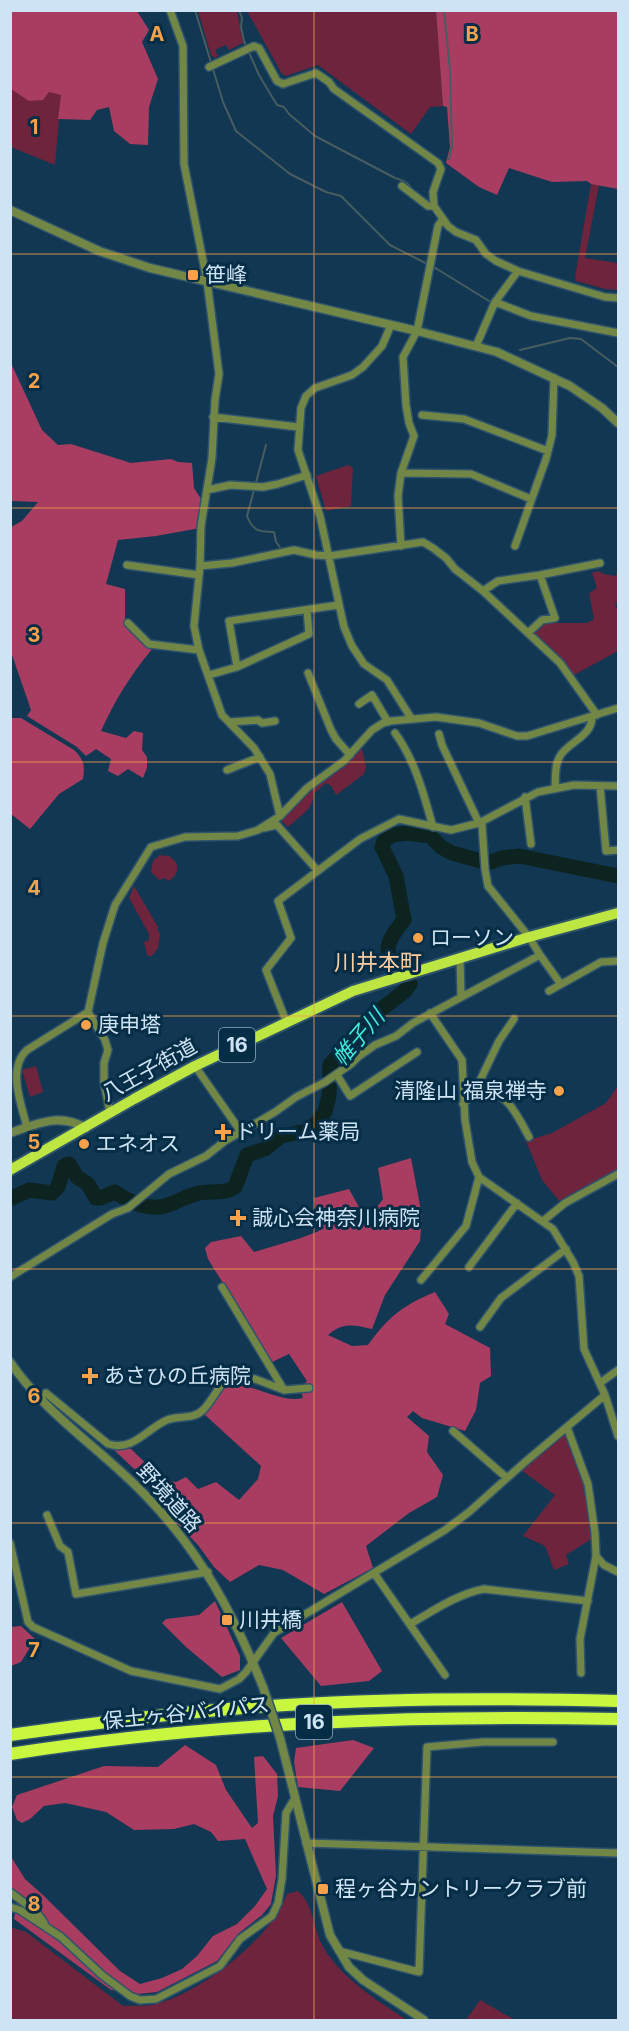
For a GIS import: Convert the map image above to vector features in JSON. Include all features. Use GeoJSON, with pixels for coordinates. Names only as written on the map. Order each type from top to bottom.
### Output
{"type":"FeatureCollection","features":[{"type":"Feature","properties":{"kind":"highway","name":"八王子街道"},"geometry":{"type":"LineString","coordinates":[[10,1170],[195,1066],[353,991],[460,957],[618,913]]}},
{"type":"Feature","properties":{"kind":"highway","name":"保土ヶ谷バイパス"},"geometry":{"type":"LineString","coordinates":[[10,1735],[171,1714],[285,1705],[410,1700],[618,1701]]}},
{"type":"Feature","properties":{"kind":"highway","name":"保土ヶ谷バイパス"},"geometry":{"type":"LineString","coordinates":[[10,1754],[116,1739],[295,1722],[430,1718],[618,1719]]}},
{"type":"Feature","properties":{"kind":"street"},"geometry":{"type":"LineString","coordinates":[[170,10],[183,46],[184,164],[207,281],[219,374],[213,417],[214,441],[201,526],[194,626],[199,650],[222,715],[260,757],[270,774],[280,816]]}},
{"type":"Feature","properties":{"kind":"street"},"geometry":{"type":"LineString","coordinates":[[210,67],[254,46],[259,48],[277,81],[283,84],[316,73],[329,82],[334,89],[438,162],[441,169],[433,192],[434,206],[456,232],[476,240],[486,254],[518,271],[605,297],[618,298]]}},
{"type":"Feature","properties":{"kind":"street"},"geometry":{"type":"LineString","coordinates":[[402,186],[428,206],[434,206]]}},
{"type":"Feature","properties":{"kind":"street"},"geometry":{"type":"LineString","coordinates":[[10,210],[99,250],[150,268],[497,352],[554,378],[602,408],[618,423]]}},
{"type":"Feature","properties":{"kind":"street"},"geometry":{"type":"LineString","coordinates":[[401,546],[398,496],[401,473],[414,436],[406,405],[403,357],[417,331],[438,226],[443,219]]}},
{"type":"Feature","properties":{"kind":"street"},"geometry":{"type":"LineString","coordinates":[[476,346],[495,302],[518,271]]}},
{"type":"Feature","properties":{"kind":"street"},"geometry":{"type":"LineString","coordinates":[[495,302],[531,316],[618,333]]}},
{"type":"Feature","properties":{"kind":"street"},"geometry":{"type":"LineString","coordinates":[[391,325],[382,346],[363,367],[352,375],[315,388],[306,396],[301,408],[298,427],[298,450],[320,516],[344,627],[364,664],[387,680],[411,718]]}},
{"type":"Feature","properties":{"kind":"street"},"geometry":{"type":"LineString","coordinates":[[515,546],[552,435],[554,378]]}},
{"type":"Feature","properties":{"kind":"street"},"geometry":{"type":"LineString","coordinates":[[422,415],[464,419],[548,451]]}},
{"type":"Feature","properties":{"kind":"street"},"geometry":{"type":"LineString","coordinates":[[213,417],[298,427]]}},
{"type":"Feature","properties":{"kind":"street"},"geometry":{"type":"LineString","coordinates":[[401,473],[471,474],[531,499]]}},
{"type":"Feature","properties":{"kind":"street"},"geometry":{"type":"LineString","coordinates":[[207,490],[230,485],[263,487],[307,476]]}},
{"type":"Feature","properties":{"kind":"street"},"geometry":{"type":"LineString","coordinates":[[200,566],[232,563],[294,550],[329,556],[423,542],[446,558],[455,569],[483,591],[560,663],[595,716]]}},
{"type":"Feature","properties":{"kind":"street"},"geometry":{"type":"LineString","coordinates":[[483,591],[498,581],[600,563]]}},
{"type":"Feature","properties":{"kind":"street"},"geometry":{"type":"LineString","coordinates":[[127,565],[199,574]]}},
{"type":"Feature","properties":{"kind":"street"},"geometry":{"type":"LineString","coordinates":[[528,633],[542,620],[555,618],[540,575]]}},
{"type":"Feature","properties":{"kind":"street"},"geometry":{"type":"LineString","coordinates":[[237,667],[229,621],[338,605]]}},
{"type":"Feature","properties":{"kind":"street"},"geometry":{"type":"LineString","coordinates":[[209,675],[237,667],[309,634],[307,610]]}},
{"type":"Feature","properties":{"kind":"street"},"geometry":{"type":"LineString","coordinates":[[128,623],[149,644],[199,650]]}},
{"type":"Feature","properties":{"kind":"street"},"geometry":{"type":"LineString","coordinates":[[308,673],[331,730],[350,755]]}},
{"type":"Feature","properties":{"kind":"street"},"geometry":{"type":"LineString","coordinates":[[359,704],[372,695],[388,722]]}},
{"type":"Feature","properties":{"kind":"street"},"geometry":{"type":"LineString","coordinates":[[110,1113],[104,1082],[104,1063],[108,1050],[105,1040],[88,1011],[103,944],[115,905],[151,847],[185,837],[238,836],[262,828],[280,816],[307,788],[331,772],[372,730],[388,722],[436,717],[479,723],[517,736],[527,736],[618,708]]}},
{"type":"Feature","properties":{"kind":"street"},"geometry":{"type":"LineString","coordinates":[[555,789],[556,765],[559,757],[587,730],[595,716]]}},
{"type":"Feature","properties":{"kind":"street"},"geometry":{"type":"LineString","coordinates":[[230,722],[275,721]]}},
{"type":"Feature","properties":{"kind":"street"},"geometry":{"type":"LineString","coordinates":[[394,733],[405,748],[424,792],[433,827]]}},
{"type":"Feature","properties":{"kind":"street"},"geometry":{"type":"LineString","coordinates":[[439,734],[441,745],[482,825],[484,869],[488,885],[529,937],[561,983]]}},
{"type":"Feature","properties":{"kind":"street"},"geometry":{"type":"LineString","coordinates":[[227,770],[260,757]]}},
{"type":"Feature","properties":{"kind":"street"},"geometry":{"type":"LineString","coordinates":[[286,1021],[266,970],[291,938],[278,901],[360,839],[399,819],[413,820],[451,830],[479,823],[538,792],[574,785],[618,786]]}},
{"type":"Feature","properties":{"kind":"street"},"geometry":{"type":"LineString","coordinates":[[600,786],[606,851],[618,850]]}},
{"type":"Feature","properties":{"kind":"street"},"geometry":{"type":"LineString","coordinates":[[525,797],[531,844]]}},
{"type":"Feature","properties":{"kind":"street"},"geometry":{"type":"LineString","coordinates":[[262,828],[277,825],[318,871]]}},
{"type":"Feature","properties":{"kind":"street"},"geometry":{"type":"LineString","coordinates":[[10,1277],[109,1215],[128,1208],[169,1174],[206,1156],[296,1097],[326,1082],[375,1045],[396,1036],[413,1023],[461,995],[540,955]]}},
{"type":"Feature","properties":{"kind":"street"},"geometry":{"type":"LineString","coordinates":[[460,957],[461,995]]}},
{"type":"Feature","properties":{"kind":"street"},"geometry":{"type":"LineString","coordinates":[[549,991],[601,962],[618,961]]}},
{"type":"Feature","properties":{"kind":"street"},"geometry":{"type":"LineString","coordinates":[[27,1127],[18,1086],[18,1058],[88,1011]]}},
{"type":"Feature","properties":{"kind":"street"},"geometry":{"type":"LineString","coordinates":[[421,1280],[466,1226],[479,1177],[468,1147],[463,1104],[462,1060],[430,1013]]}},
{"type":"Feature","properties":{"kind":"street"},"geometry":{"type":"LineString","coordinates":[[463,1104],[476,1088],[499,1041],[514,1019]]}},
{"type":"Feature","properties":{"kind":"street"},"geometry":{"type":"LineString","coordinates":[[337,1075],[350,1096],[417,1052]]}},
{"type":"Feature","properties":{"kind":"street"},"geometry":{"type":"LineString","coordinates":[[195,1066],[241,1132]]}},
{"type":"Feature","properties":{"kind":"street"},"geometry":{"type":"LineString","coordinates":[[476,1088],[489,1088],[496,1092],[510,1105],[529,1137]]}},
{"type":"Feature","properties":{"kind":"street"},"geometry":{"type":"LineString","coordinates":[[10,1133],[60,1119],[72,1121],[86,1128]]}},
{"type":"Feature","properties":{"kind":"street"},"geometry":{"type":"LineString","coordinates":[[543,1221],[565,1203],[618,1174]]}},
{"type":"Feature","properties":{"kind":"street"},"geometry":{"type":"LineString","coordinates":[[479,1177],[553,1229],[566,1249],[579,1276],[584,1349],[605,1395],[618,1436]]}},
{"type":"Feature","properties":{"kind":"street"},"geometry":{"type":"LineString","coordinates":[[470,1267],[517,1203]]}},
{"type":"Feature","properties":{"kind":"street"},"geometry":{"type":"LineString","coordinates":[[480,1327],[501,1298],[566,1249]]}},
{"type":"Feature","properties":{"kind":"street"},"geometry":{"type":"LineString","coordinates":[[222,1287],[284,1390]]}},
{"type":"Feature","properties":{"kind":"street","name":"野境道路"},"geometry":{"type":"LineString","coordinates":[[10,1362],[40,1397],[148,1497],[208,1572],[263,1687],[280,1738],[295,1798]]}},
{"type":"Feature","properties":{"kind":"street"},"geometry":{"type":"LineString","coordinates":[[600,1383],[618,1370]]}},
{"type":"Feature","properties":{"kind":"street"},"geometry":{"type":"LineString","coordinates":[[40,1397],[46,1393],[108,1444],[114,1446],[130,1445],[168,1419],[185,1418],[202,1412],[221,1383],[229,1377],[255,1379],[284,1390],[309,1388]]}},
{"type":"Feature","properties":{"kind":"street"},"geometry":{"type":"LineString","coordinates":[[10,1543],[28,1622],[33,1627],[131,1671],[220,1689],[238,1679],[253,1663],[274,1633],[445,1530],[605,1395]]}},
{"type":"Feature","properties":{"kind":"street"},"geometry":{"type":"LineString","coordinates":[[567,1427],[588,1484],[595,1533],[596,1556],[580,1638],[581,1672]]}},
{"type":"Feature","properties":{"kind":"street"},"geometry":{"type":"LineString","coordinates":[[453,1431],[507,1478]]}},
{"type":"Feature","properties":{"kind":"street"},"geometry":{"type":"LineString","coordinates":[[47,1515],[60,1546],[68,1552],[76,1594],[208,1572]]}},
{"type":"Feature","properties":{"kind":"street"},"geometry":{"type":"LineString","coordinates":[[596,1556],[604,1565],[618,1572]]}},
{"type":"Feature","properties":{"kind":"street"},"geometry":{"type":"LineString","coordinates":[[374,1573],[445,1675]]}},
{"type":"Feature","properties":{"kind":"street"},"geometry":{"type":"LineString","coordinates":[[410,1624],[460,1596],[484,1589],[588,1601]]}},
{"type":"Feature","properties":{"kind":"street"},"geometry":{"type":"LineString","coordinates":[[339,1951],[419,1972],[427,1747],[483,1742],[553,1742]]}},
{"type":"Feature","properties":{"kind":"street"},"geometry":{"type":"LineString","coordinates":[[295,1798],[325,1919],[330,1935],[339,1951],[349,1967],[363,1980],[424,2020]]}},
{"type":"Feature","properties":{"kind":"street"},"geometry":{"type":"LineString","coordinates":[[10,1907],[20,1910],[80,1953],[102,1975],[130,1996],[148,2000],[166,1995],[220,1966],[240,1939],[264,1923],[275,1911],[282,1879],[286,1814],[295,1798]]}},
{"type":"Feature","properties":{"kind":"street"},"geometry":{"type":"LineString","coordinates":[[306,1843],[618,1853]]}},
{"type":"Feature","properties":{"kind":"street"},"geometry":{"type":"LineString","coordinates":[[10,1892],[36,1911],[46,1928]]}},
{"type":"Feature","properties":{"kind":"shaded area"},"geometry":{"type":"Polygon","coordinates":[[[10,11],[137,11],[149,30],[142,42],[158,79],[149,107],[148,145],[130,144],[114,131],[109,107],[97,110],[90,120],[58,119],[61,95],[49,92],[43,100],[29,101],[11,89],[10,11]]]}},
{"type":"Feature","properties":{"kind":"shaded area"},"geometry":{"type":"Polygon","coordinates":[[[198,11],[237,11],[243,43],[229,50],[226,45],[215,50],[218,56],[215,58],[211,55],[198,11]]]}},
{"type":"Feature","properties":{"kind":"shaded area"},"geometry":{"type":"Polygon","coordinates":[[[247,11],[436,11],[443,106],[430,107],[411,134],[318,65],[286,76],[282,74],[247,11]]]}},
{"type":"Feature","properties":{"kind":"shaded area"},"geometry":{"type":"Polygon","coordinates":[[[436,11],[618,11],[618,189],[591,184],[587,181],[552,182],[509,168],[497,195],[479,187],[446,163],[450,147],[447,107],[443,106],[436,11]]]}},
{"type":"Feature","properties":{"kind":"shaded area"},"geometry":{"type":"Polygon","coordinates":[[[10,88],[49,91],[61,95],[55,165],[11,147],[10,88]]]}},
{"type":"Feature","properties":{"kind":"shaded area"},"geometry":{"type":"Polygon","coordinates":[[[591,184],[599,185],[585,258],[618,263],[618,290],[576,281],[591,184]]]}},
{"type":"Feature","properties":{"kind":"shaded area"},"geometry":{"type":"Polygon","coordinates":[[[10,361],[42,430],[58,445],[71,444],[131,463],[171,459],[192,463],[194,488],[203,502],[200,528],[118,540],[106,584],[125,589],[125,625],[152,649],[124,689],[101,731],[126,738],[134,731],[143,733],[142,750],[147,757],[147,768],[143,778],[128,769],[118,776],[108,771],[111,759],[96,749],[86,756],[77,747],[27,716],[31,710],[11,652],[11,527],[22,521],[38,502],[11,501],[10,361]]]}},
{"type":"Feature","properties":{"kind":"shaded area"},"geometry":{"type":"Polygon","coordinates":[[[348,465],[353,468],[351,506],[326,511],[316,476],[348,465]]]}},
{"type":"Feature","properties":{"kind":"shaded area"},"geometry":{"type":"Polygon","coordinates":[[[598,571],[615,576],[618,572],[618,603],[615,604],[618,611],[618,651],[574,675],[565,663],[532,633],[542,623],[587,623],[594,619],[589,593],[597,588],[592,573],[598,571]]]}},
{"type":"Feature","properties":{"kind":"shaded area"},"geometry":{"type":"Polygon","coordinates":[[[10,718],[21,718],[74,750],[80,756],[84,766],[83,779],[59,794],[30,829],[11,814],[10,718]]]}},
{"type":"Feature","properties":{"kind":"shaded area"},"geometry":{"type":"Polygon","coordinates":[[[362,749],[366,767],[364,774],[336,795],[331,786],[326,783],[313,794],[311,804],[305,813],[288,827],[280,820],[282,808],[296,793],[305,794],[362,749]]]}},
{"type":"Feature","properties":{"kind":"shaded area"},"geometry":{"type":"Polygon","coordinates":[[[160,855],[169,856],[176,862],[176,873],[168,881],[165,878],[159,880],[151,872],[153,861],[160,855]]]}},
{"type":"Feature","properties":{"kind":"shaded area"},"geometry":{"type":"Polygon","coordinates":[[[134,886],[160,934],[158,948],[151,957],[147,955],[144,942],[149,940],[149,934],[129,898],[134,886]]]}},
{"type":"Feature","properties":{"kind":"shaded area"},"geometry":{"type":"Polygon","coordinates":[[[36,1066],[43,1092],[30,1097],[22,1070],[36,1066]]]}},
{"type":"Feature","properties":{"kind":"shaded area"},"geometry":{"type":"Polygon","coordinates":[[[618,1086],[618,1171],[561,1203],[542,1180],[526,1141],[552,1133],[606,1103],[618,1086]]]}},
{"type":"Feature","properties":{"kind":"shaded area"},"geometry":{"type":"Polygon","coordinates":[[[411,1158],[422,1216],[420,1241],[385,1295],[372,1329],[344,1326],[328,1335],[352,1346],[368,1345],[397,1313],[435,1292],[449,1314],[445,1324],[490,1348],[491,1376],[480,1383],[476,1410],[465,1431],[422,1418],[413,1411],[407,1417],[429,1436],[427,1452],[443,1475],[437,1497],[409,1513],[366,1546],[373,1568],[324,1594],[283,1570],[259,1565],[230,1582],[214,1567],[198,1545],[176,1522],[166,1499],[113,1449],[131,1449],[163,1480],[176,1482],[186,1477],[198,1489],[216,1482],[239,1500],[258,1479],[261,1466],[204,1414],[211,1401],[220,1390],[238,1385],[282,1397],[303,1398],[300,1389],[307,1381],[289,1354],[272,1362],[208,1259],[205,1248],[211,1242],[241,1236],[254,1252],[319,1231],[314,1198],[349,1189],[363,1219],[371,1215],[383,1199],[378,1168],[411,1158]]]}},
{"type":"Feature","properties":{"kind":"shaded area"},"geometry":{"type":"Polygon","coordinates":[[[566,1431],[584,1481],[593,1538],[566,1555],[569,1564],[554,1570],[545,1546],[523,1536],[555,1495],[521,1470],[566,1431]]]}},
{"type":"Feature","properties":{"kind":"shaded area"},"geometry":{"type":"Polygon","coordinates":[[[215,1601],[240,1656],[240,1670],[222,1677],[162,1623],[166,1619],[199,1615],[215,1601]]]}},
{"type":"Feature","properties":{"kind":"shaded area"},"geometry":{"type":"Polygon","coordinates":[[[342,1602],[382,1671],[369,1681],[321,1686],[281,1638],[342,1602]]]}},
{"type":"Feature","properties":{"kind":"shaded area"},"geometry":{"type":"Polygon","coordinates":[[[21,1626],[35,1639],[21,1662],[11,1666],[11,1627],[21,1626]]]}},
{"type":"Feature","properties":{"kind":"shaded area"},"geometry":{"type":"Polygon","coordinates":[[[353,1740],[374,1748],[340,1791],[298,1787],[294,1762],[296,1748],[353,1740]]]}},
{"type":"Feature","properties":{"kind":"shaded area"},"geometry":{"type":"Polygon","coordinates":[[[185,1745],[216,1765],[226,1790],[252,1828],[258,1823],[254,1757],[263,1756],[277,1774],[278,1796],[273,1816],[276,1875],[271,1904],[262,1915],[239,1933],[217,1961],[157,1992],[138,1994],[111,1990],[14,1919],[17,1903],[11,1898],[10,1855],[25,1879],[120,1971],[140,1984],[182,1969],[197,1956],[213,1936],[237,1924],[255,1906],[267,1889],[245,1839],[218,1841],[211,1832],[194,1824],[174,1829],[134,1830],[106,1812],[65,1803],[44,1806],[22,1823],[17,1820],[12,1807],[17,1795],[104,1766],[158,1767],[185,1745]]]}},
{"type":"Feature","properties":{"kind":"shaded area"},"geometry":{"type":"Polygon","coordinates":[[[298,1891],[308,1904],[321,1943],[333,1961],[362,1989],[407,2020],[11,2020],[10,1927],[26,1932],[123,2006],[156,2004],[193,1988],[232,1961],[266,1928],[279,1911],[287,1894],[298,1891]]]}},
{"type":"Feature","properties":{"kind":"shaded area"},"geometry":{"type":"Polygon","coordinates":[[[480,2000],[515,2020],[466,2020],[480,2000]]]}},
{"type":"Feature","properties":{"kind":"waterway"},"geometry":{"type":"LineString","coordinates":[[195,10],[223,102],[236,131],[290,174],[326,192],[341,196],[390,245],[437,269],[489,301]]}},
{"type":"Feature","properties":{"kind":"waterway"},"geometry":{"type":"LineString","coordinates":[[239,10],[244,41],[259,75],[277,105],[284,107],[315,136],[405,182],[412,189]]}},
{"type":"Feature","properties":{"kind":"waterway"},"geometry":{"type":"LineString","coordinates":[[444,10],[450,71],[452,146],[449,159]]}},
{"type":"Feature","properties":{"kind":"waterway"},"geometry":{"type":"LineString","coordinates":[[520,350],[570,338],[581,339],[618,367]]}},
{"type":"Feature","properties":{"kind":"waterway"},"geometry":{"type":"LineString","coordinates":[[266,445],[247,516],[257,530],[274,532],[276,542],[280,547]]}},
{"type":"Feature","properties":{"kind":"waterway","name":"帷子川"},"geometry":{"type":"LineString","coordinates":[[10,1199],[29,1190],[52,1193],[58,1187],[64,1166],[69,1164],[77,1177],[88,1184],[96,1198],[115,1192],[147,1207],[161,1207],[199,1193],[226,1191],[235,1187],[247,1155],[265,1149],[281,1136],[307,1131],[319,1121],[325,1111],[329,1096],[330,1065],[374,1015],[405,991],[410,984],[391,959],[388,947],[390,940],[404,920],[396,876],[382,847],[384,841],[392,835],[407,833],[430,836],[441,847],[452,853],[488,863],[519,856],[618,876]]}},
{"type":"Feature","properties":{"kind":"place","name":"笹峰"},"geometry":{"type":"Point","coordinates":[193,275]}},
{"type":"Feature","properties":{"kind":"place","name":"ローソン"},"geometry":{"type":"Point","coordinates":[418,938]}},
{"type":"Feature","properties":{"kind":"place","name":"庚申塔"},"geometry":{"type":"Point","coordinates":[86,1025]}},
{"type":"Feature","properties":{"kind":"place","name":"清隆山 福泉禅寺"},"geometry":{"type":"Point","coordinates":[559,1091]}},
{"type":"Feature","properties":{"kind":"place","name":"ドリーム薬局"},"geometry":{"type":"Point","coordinates":[223,1132]}},
{"type":"Feature","properties":{"kind":"place","name":"エネオス"},"geometry":{"type":"Point","coordinates":[84,1144]}},
{"type":"Feature","properties":{"kind":"place","name":"誠心会神奈川病院"},"geometry":{"type":"Point","coordinates":[238,1218]}},
{"type":"Feature","properties":{"kind":"place","name":"あさひの丘病院"},"geometry":{"type":"Point","coordinates":[90,1376]}},
{"type":"Feature","properties":{"kind":"place","name":"川井橋"},"geometry":{"type":"Point","coordinates":[227,1620]}},
{"type":"Feature","properties":{"kind":"place","name":"程ヶ谷カントリークラブ前"},"geometry":{"type":"Point","coordinates":[323,1889]}},
{"type":"Feature","properties":{"kind":"district","name":"川井本町"},"geometry":{"type":"Point","coordinates":[378,962]}}]}
